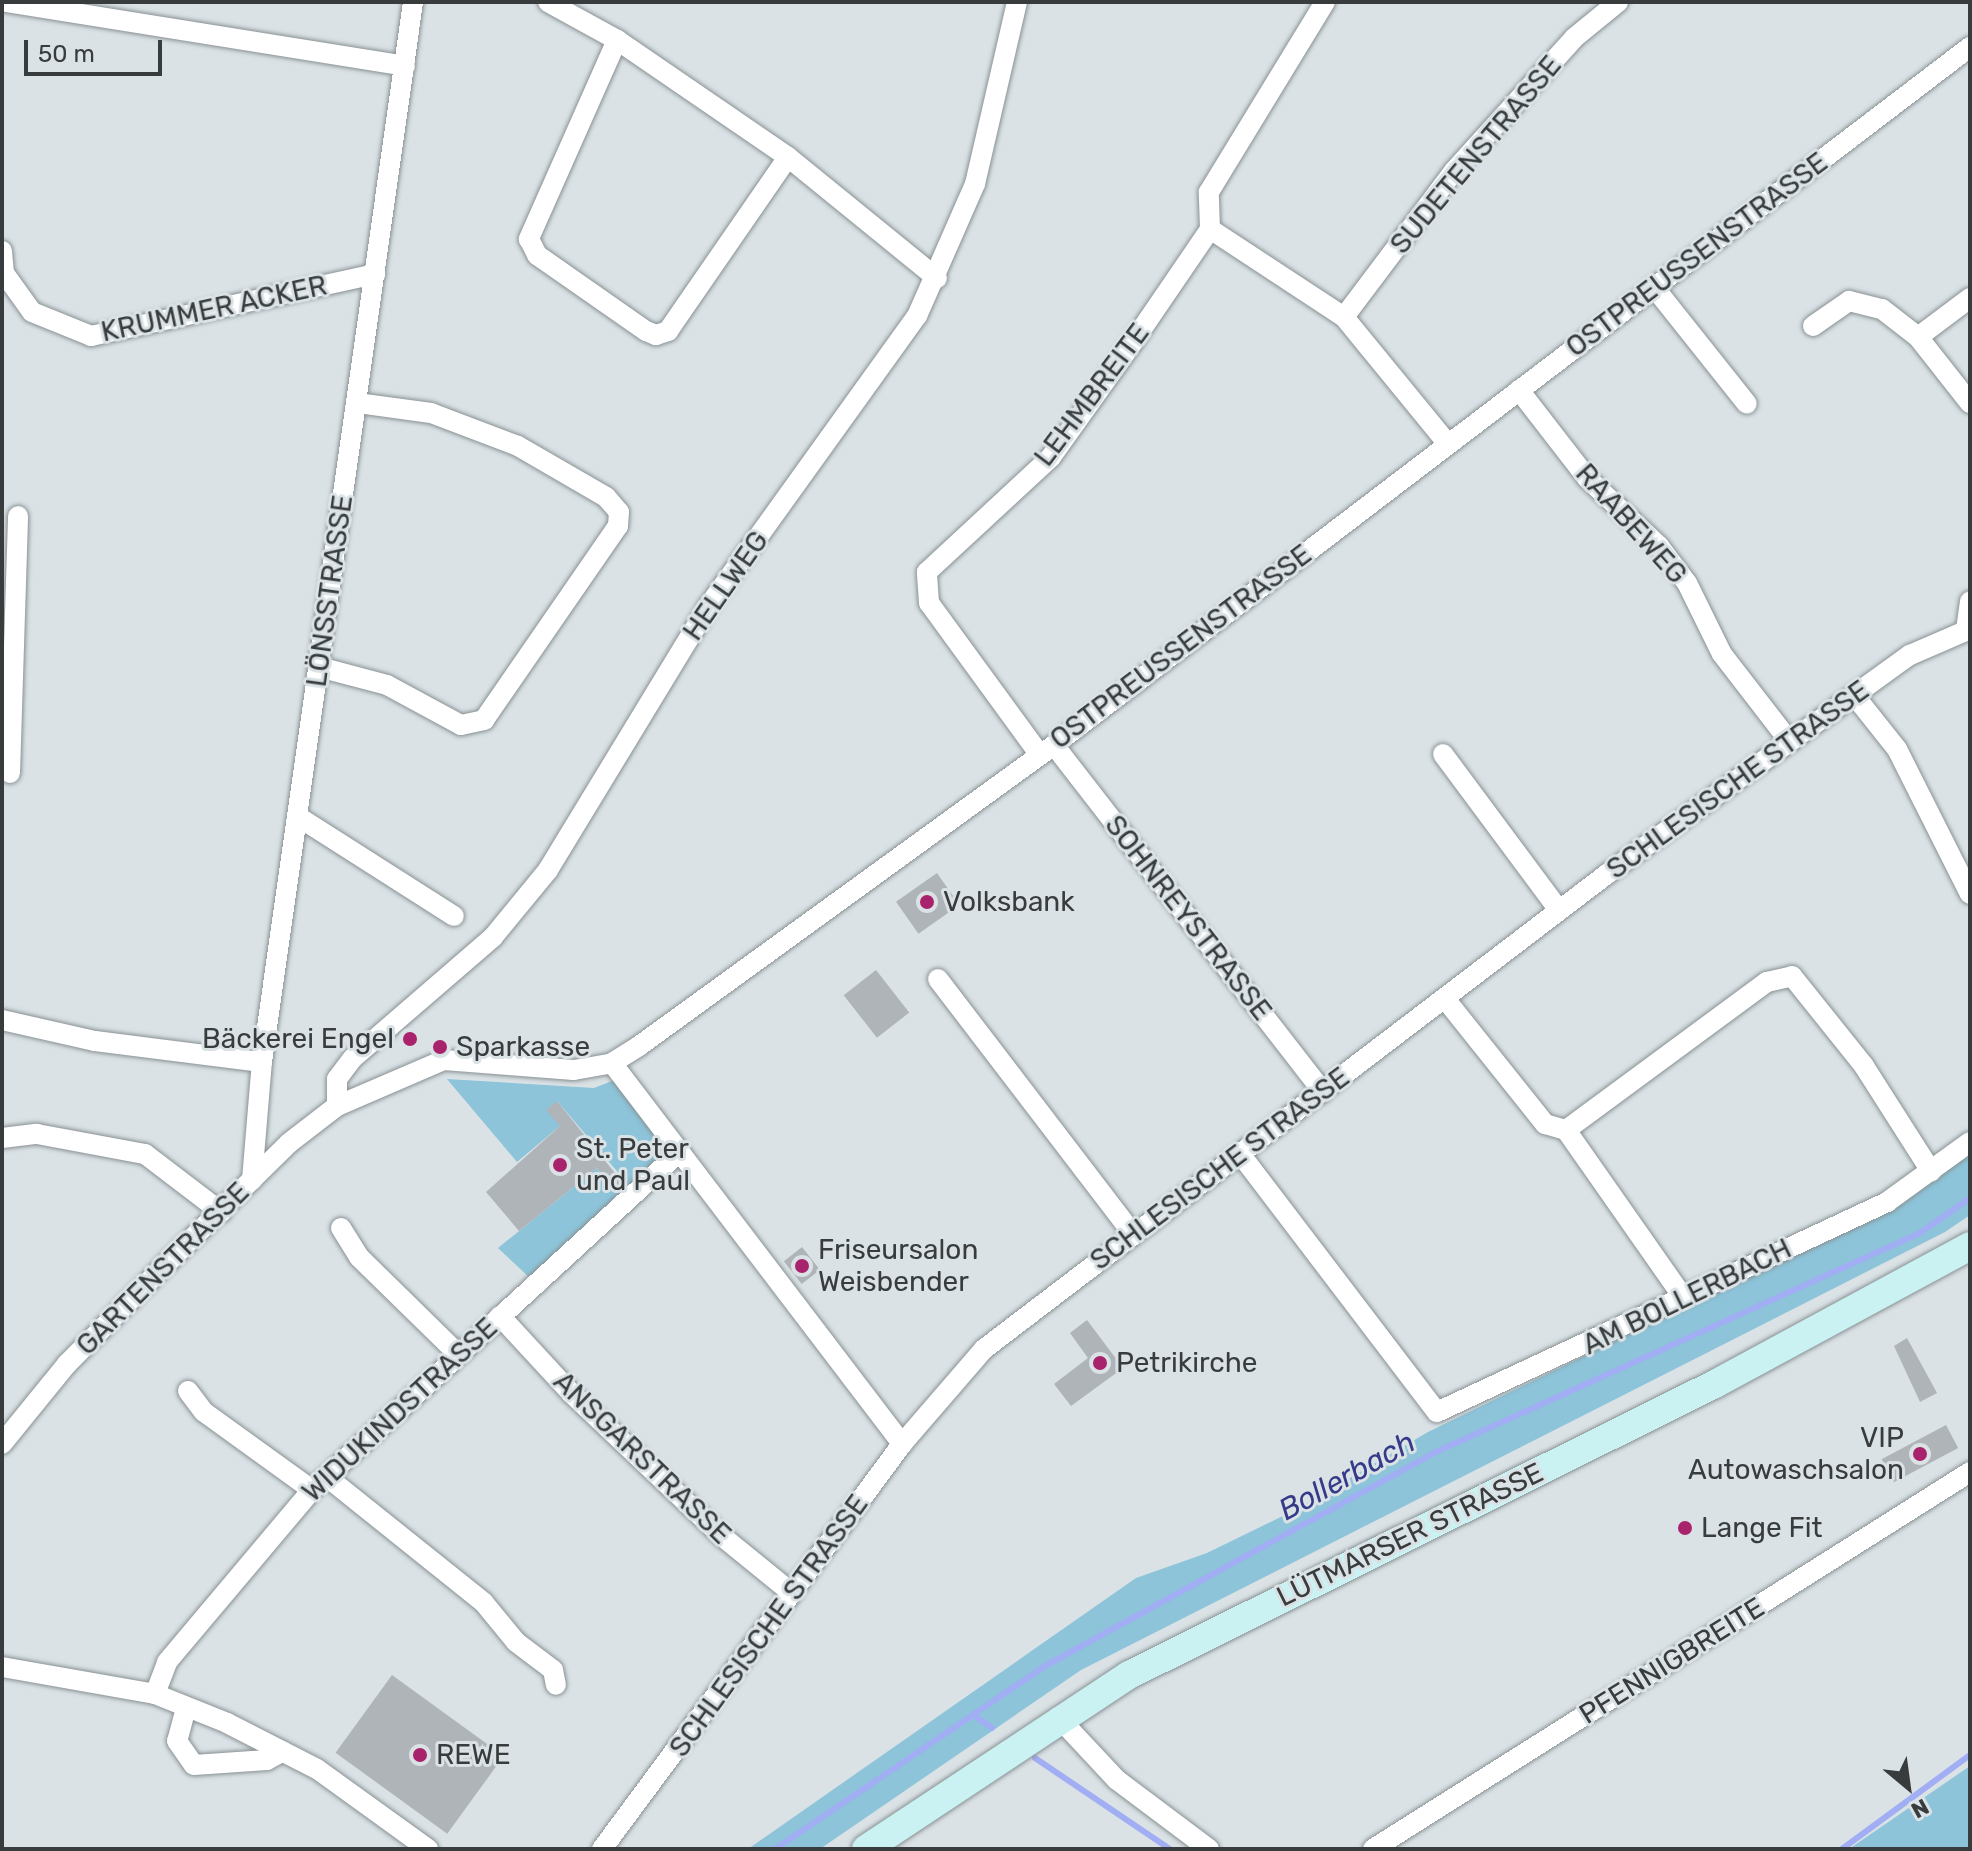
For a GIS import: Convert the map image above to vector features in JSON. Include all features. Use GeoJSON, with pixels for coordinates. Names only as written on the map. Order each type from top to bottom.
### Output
{"type":"FeatureCollection","features":[{"type":"Feature","properties":{"kind":"main road","name":"LÜTMARSER STRASSE"},"geometry":{"type":"LineString","coordinates":[[866,1849],[1058,1717],[1207,1634],[1752,1365],[1970,1246]]}},
{"type":"Feature","properties":{"kind":"street"},"geometry":{"type":"LineString","coordinates":[[6,2],[405,66]]}},
{"type":"Feature","properties":{"kind":"street","name":"LÖNSSTRASSE"},"geometry":{"type":"LineString","coordinates":[[252,1180],[262,1062],[413,2]]}},
{"type":"Feature","properties":{"kind":"street"},"geometry":{"type":"LineString","coordinates":[[548,2],[617,40],[788,157],[937,278]]}},
{"type":"Feature","properties":{"kind":"street","name":"HELLWEG"},"geometry":{"type":"LineString","coordinates":[[337,1106],[337,1079],[353,1058],[493,937],[548,870],[707,608],[885,365],[937,278],[975,184],[1017,2]]}},
{"type":"Feature","properties":{"kind":"street"},"geometry":{"type":"LineString","coordinates":[[1325,2],[1209,192],[1210,229],[1344,317],[1447,443]]}},
{"type":"Feature","properties":{"kind":"street","name":"SUDETENSTRASSE"},"geometry":{"type":"LineString","coordinates":[[1344,317],[1454,171],[1574,38],[1618,2]]}},
{"type":"Feature","properties":{"kind":"street"},"geometry":{"type":"LineString","coordinates":[[617,40],[529,239],[537,255],[646,331],[668,331],[788,157]]}},
{"type":"Feature","properties":{"kind":"street","name":"OSTPREUSSENSTRASSE"},"geometry":{"type":"LineString","coordinates":[[337,1106],[444,1060],[574,1070],[612,1063],[1047,750],[1970,47]]}},
{"type":"Feature","properties":{"kind":"street","name":"LEHMBREITE"},"geometry":{"type":"LineString","coordinates":[[1047,750],[929,603],[923,582],[1051,457],[1210,229]]}},
{"type":"Feature","properties":{"kind":"street","name":"KRUMMER ACKER"},"geometry":{"type":"LineString","coordinates":[[2,251],[4,273],[32,312],[91,336],[375,274]]}},
{"type":"Feature","properties":{"kind":"street"},"geometry":{"type":"LineString","coordinates":[[1654,287],[1747,404]]}},
{"type":"Feature","properties":{"kind":"street"},"geometry":{"type":"LineString","coordinates":[[1918,337],[1970,298]]}},
{"type":"Feature","properties":{"kind":"street"},"geometry":{"type":"LineString","coordinates":[[1813,326],[1849,301],[1866,302],[1918,337],[1970,403]]}},
{"type":"Feature","properties":{"kind":"street","name":"RAABEWEG"},"geometry":{"type":"LineString","coordinates":[[1519,390],[1587,478],[1659,546],[1692,593],[1722,654],[1790,742]]}},
{"type":"Feature","properties":{"kind":"street"},"geometry":{"type":"LineString","coordinates":[[319,667],[387,685],[461,725],[484,720],[618,526],[619,512],[606,497],[518,446],[431,413],[357,403]]}},
{"type":"Feature","properties":{"kind":"street"},"geometry":{"type":"LineString","coordinates":[[10,773],[8,672],[18,516]]}},
{"type":"Feature","properties":{"kind":"street"},"geometry":{"type":"LineString","coordinates":[[1968,629],[1970,601]]}},
{"type":"Feature","properties":{"kind":"street","name":"SCHLESISCHE STRASSE"},"geometry":{"type":"LineString","coordinates":[[602,1849],[902,1444],[984,1349],[1446,1000],[1559,910],[1910,655],[1968,629]]}},
{"type":"Feature","properties":{"kind":"street"},"geometry":{"type":"LineString","coordinates":[[1854,695],[1897,749],[1970,894]]}},
{"type":"Feature","properties":{"kind":"street","name":"SOHNREYSTRASSE"},"geometry":{"type":"LineString","coordinates":[[1047,750],[1323,1092]]}},
{"type":"Feature","properties":{"kind":"street"},"geometry":{"type":"LineString","coordinates":[[1443,754],[1559,910]]}},
{"type":"Feature","properties":{"kind":"street"},"geometry":{"type":"LineString","coordinates":[[297,816],[454,916]]}},
{"type":"Feature","properties":{"kind":"street"},"geometry":{"type":"LineString","coordinates":[[1566,1130],[1779,976],[1802,985],[1931,1171]]}},
{"type":"Feature","properties":{"kind":"street"},"geometry":{"type":"LineString","coordinates":[[938,979],[1133,1234]]}},
{"type":"Feature","properties":{"kind":"street"},"geometry":{"type":"LineString","coordinates":[[1446,1000],[1545,1124],[1566,1130],[1681,1294]]}},
{"type":"Feature","properties":{"kind":"street"},"geometry":{"type":"LineString","coordinates":[[2,1020],[95,1041],[262,1062]]}},
{"type":"Feature","properties":{"kind":"street"},"geometry":{"type":"LineString","coordinates":[[612,1063],[902,1444]]}},
{"type":"Feature","properties":{"kind":"street","name":"GARTENSTRASSE"},"geometry":{"type":"LineString","coordinates":[[2,1444],[67,1364],[252,1180],[337,1106]]}},
{"type":"Feature","properties":{"kind":"street"},"geometry":{"type":"LineString","coordinates":[[2,1138],[37,1134],[145,1154],[221,1212]]}},
{"type":"Feature","properties":{"kind":"street","name":"AM BOLLERBACH"},"geometry":{"type":"LineString","coordinates":[[1241,1155],[1437,1412],[1533,1372],[1681,1294],[1887,1202],[1970,1142]]}},
{"type":"Feature","properties":{"kind":"street","name":"WIDUKINDSTRASSE"},"geometry":{"type":"LineString","coordinates":[[155,1694],[167,1662],[320,1484],[457,1353],[678,1153]]}},
{"type":"Feature","properties":{"kind":"street"},"geometry":{"type":"LineString","coordinates":[[341,1228],[359,1257],[457,1353]]}},
{"type":"Feature","properties":{"kind":"street","name":"ANSGARSTRASSE"},"geometry":{"type":"LineString","coordinates":[[500,1316],[626,1446],[792,1593]]}},
{"type":"Feature","properties":{"kind":"street"},"geometry":{"type":"LineString","coordinates":[[188,1391],[204,1412],[320,1484],[484,1603],[516,1642],[553,1670],[556,1685]]}},
{"type":"Feature","properties":{"kind":"street","name":"PFENNIGBREITE"},"geometry":{"type":"LineString","coordinates":[[1373,1849],[1970,1472]]}},
{"type":"Feature","properties":{"kind":"street"},"geometry":{"type":"LineString","coordinates":[[2,1667],[155,1694],[283,1751],[367,1802],[428,1849]]}},
{"type":"Feature","properties":{"kind":"street"},"geometry":{"type":"LineString","coordinates":[[186,1708],[177,1741],[194,1765],[267,1760],[283,1751]]}},
{"type":"Feature","properties":{"kind":"street"},"geometry":{"type":"LineString","coordinates":[[1058,1717],[1117,1780],[1209,1849]]}},
{"type":"Feature","properties":{"kind":"shaded area"},"geometry":{"type":"Polygon","coordinates":[[[447,1079],[594,1088],[617,1079],[669,1152],[530,1278],[498,1248],[597,1168],[611,1189],[620,1187],[622,1177],[557,1101],[560,1126],[517,1162],[447,1079]]]}},
{"type":"Feature","properties":{"kind":"shaded area"},"geometry":{"type":"Polygon","coordinates":[[[1970,1154],[1970,1215],[1945,1232],[1081,1670],[820,1849],[748,1849],[1136,1578],[1207,1553],[1297,1509],[1428,1432],[1833,1235],[1970,1154]]]}},
{"type":"Feature","properties":{"kind":"shaded area"},"geometry":{"type":"Polygon","coordinates":[[[1970,1766],[1970,1849],[1849,1849],[1970,1766]]]}},
{"type":"Feature","properties":{"kind":"building","name":"Volksbank"},"geometry":{"type":"Polygon","coordinates":[[[937,873],[959,905],[918,934],[896,902],[937,873]]]}},
{"type":"Feature","properties":{"kind":"building"},"geometry":{"type":"Polygon","coordinates":[[[876,970],[909,1013],[877,1038],[844,995],[876,970]]]}},
{"type":"Feature","properties":{"kind":"building","name":"St. Peter und Paul"},"geometry":{"type":"Polygon","coordinates":[[[557,1101],[623,1183],[610,1188],[597,1168],[519,1231],[486,1192],[560,1126],[546,1110],[557,1101]]]}},
{"type":"Feature","properties":{"kind":"building","name":"Friseursalon Weisbender"},"geometry":{"type":"Polygon","coordinates":[[[802,1247],[820,1270],[802,1284],[784,1261],[802,1247]]]}},
{"type":"Feature","properties":{"kind":"building","name":"Petrikirche"},"geometry":{"type":"Polygon","coordinates":[[[1087,1320],[1123,1368],[1071,1406],[1054,1384],[1088,1358],[1070,1333],[1087,1320]]]}},
{"type":"Feature","properties":{"kind":"building"},"geometry":{"type":"Polygon","coordinates":[[[1907,1338],[1937,1393],[1920,1402],[1894,1346],[1907,1338]]]}},
{"type":"Feature","properties":{"kind":"building","name":"VIP Autowaschsalon"},"geometry":{"type":"Polygon","coordinates":[[[1946,1425],[1958,1448],[1894,1482],[1882,1459],[1946,1425]]]}},
{"type":"Feature","properties":{"kind":"building","name":"REWE"},"geometry":{"type":"Polygon","coordinates":[[[392,1675],[504,1756],[447,1834],[336,1753],[392,1675]]]}},
{"type":"Feature","properties":{"kind":"waterway","name":"Bollerbach"},"geometry":{"type":"LineString","coordinates":[[775,1849],[1045,1666],[1438,1451],[1920,1233],[1970,1198]]}},
{"type":"Feature","properties":{"kind":"waterway"},"geometry":{"type":"LineString","coordinates":[[973,1715],[992,1728]]}},
{"type":"Feature","properties":{"kind":"waterway"},"geometry":{"type":"LineString","coordinates":[[1842,1849],[1970,1755]]}},
{"type":"Feature","properties":{"kind":"waterway"},"geometry":{"type":"LineString","coordinates":[[1035,1758],[1170,1849]]}},
{"type":"Feature","properties":{"kind":"place","name":"Volksbank"},"geometry":{"type":"Point","coordinates":[927,902]}},
{"type":"Feature","properties":{"kind":"place","name":"Bäckerei Engel"},"geometry":{"type":"Point","coordinates":[410,1039]}},
{"type":"Feature","properties":{"kind":"place","name":"Sparkasse"},"geometry":{"type":"Point","coordinates":[440,1047]}},
{"type":"Feature","properties":{"kind":"place","name":"St. Peter und Paul"},"geometry":{"type":"Point","coordinates":[560,1165]}},
{"type":"Feature","properties":{"kind":"place","name":"Friseursalon Weisbender"},"geometry":{"type":"Point","coordinates":[802,1266]}},
{"type":"Feature","properties":{"kind":"place","name":"Petrikirche"},"geometry":{"type":"Point","coordinates":[1100,1363]}},
{"type":"Feature","properties":{"kind":"place","name":"VIP Autowaschsalon"},"geometry":{"type":"Point","coordinates":[1920,1454]}},
{"type":"Feature","properties":{"kind":"place","name":"Lange Fit"},"geometry":{"type":"Point","coordinates":[1685,1528]}},
{"type":"Feature","properties":{"kind":"place","name":"REWE"},"geometry":{"type":"Point","coordinates":[420,1755]}}]}
